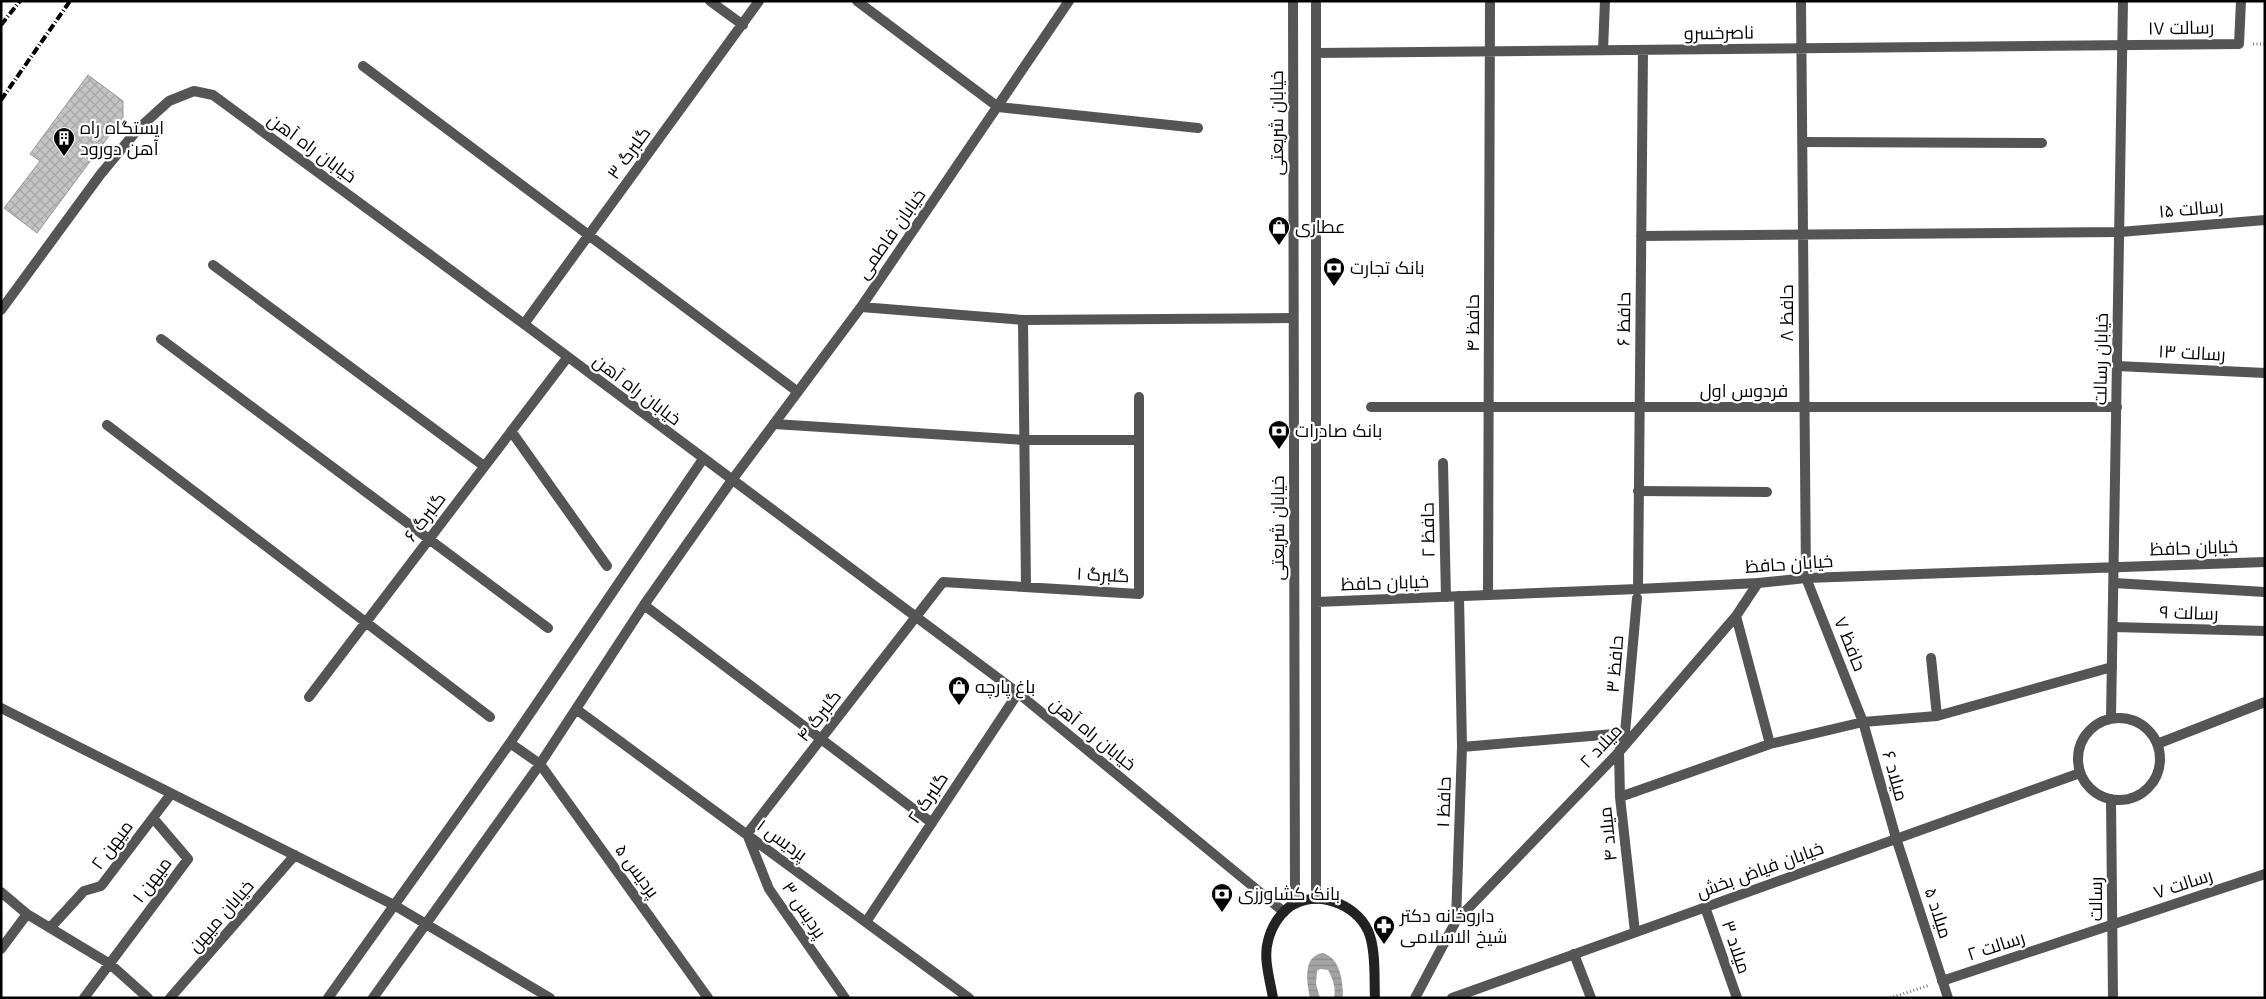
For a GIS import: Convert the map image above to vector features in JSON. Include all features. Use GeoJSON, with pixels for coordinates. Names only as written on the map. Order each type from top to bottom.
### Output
{"type":"FeatureCollection","features":[{"type":"Feature","properties":{"kind":"main road"},"geometry":{"type":"LineString","coordinates":[[1273,998],[1266,960],[1267,942],[1273,926],[1284,912],[1295,904],[1316,900],[1334,901],[1350,909],[1362,921],[1370,937],[1375,998]]}},
{"type":"Feature","properties":{"kind":"street"},"geometry":{"type":"LineString","coordinates":[[710,1],[743,24]]}},
{"type":"Feature","properties":{"kind":"street","name":"گلبرگ ۳"},"geometry":{"type":"LineString","coordinates":[[524,324],[759,1]]}},
{"type":"Feature","properties":{"kind":"street"},"geometry":{"type":"LineString","coordinates":[[857,1],[998,107],[1198,128]]}},
{"type":"Feature","properties":{"kind":"street","name":"خیابان فاطمی"},"geometry":{"type":"LineString","coordinates":[[373,998],[540,764],[644,605],[732,480],[861,307],[1069,1]]}},
{"type":"Feature","properties":{"kind":"street","name":"خیابان شریعتی"},"geometry":{"type":"LineString","coordinates":[[1293,1],[1295,904]]}},
{"type":"Feature","properties":{"kind":"street"},"geometry":{"type":"LineString","coordinates":[[1316,1],[1316,900]]}},
{"type":"Feature","properties":{"kind":"street","name":"حافظ ۴"},"geometry":{"type":"LineString","coordinates":[[1488,595],[1490,1]]}},
{"type":"Feature","properties":{"kind":"street"},"geometry":{"type":"LineString","coordinates":[[1603,50],[1605,1]]}},
{"type":"Feature","properties":{"kind":"street","name":"حافظ ۸"},"geometry":{"type":"LineString","coordinates":[[1801,1],[1806,578]]}},
{"type":"Feature","properties":{"kind":"street","name":"خیابان رسالت"},"geometry":{"type":"LineString","coordinates":[[2112,718],[2123,1]]}},
{"type":"Feature","properties":{"kind":"street","name":"رسالت ۱۷"},"geometry":{"type":"LineString","coordinates":[[2122,45],[2240,44],[2241,1]]}},
{"type":"Feature","properties":{"kind":"street","name":"ناصرخسرو"},"geometry":{"type":"LineString","coordinates":[[1316,53],[2122,45]]}},
{"type":"Feature","properties":{"kind":"street","name":"حافظ ۶"},"geometry":{"type":"LineString","coordinates":[[1638,593],[1643,50]]}},
{"type":"Feature","properties":{"kind":"street"},"geometry":{"type":"LineString","coordinates":[[363,66],[590,234],[798,392]]}},
{"type":"Feature","properties":{"kind":"street","name":"خیابان راه آهن"},"geometry":{"type":"LineString","coordinates":[[1,310],[100,175],[138,129],[169,100],[194,91],[213,95],[524,324],[567,358],[1018,693],[1284,912]]}},
{"type":"Feature","properties":{"kind":"street"},"geometry":{"type":"LineString","coordinates":[[1802,142],[2042,143]]}},
{"type":"Feature","properties":{"kind":"street","name":"رسالت ۱۵"},"geometry":{"type":"LineString","coordinates":[[1641,236],[2120,232],[2265,220]]}},
{"type":"Feature","properties":{"kind":"street"},"geometry":{"type":"LineString","coordinates":[[213,265],[484,466]]}},
{"type":"Feature","properties":{"kind":"street"},"geometry":{"type":"LineString","coordinates":[[861,307],[1023,320],[1293,318]]}},
{"type":"Feature","properties":{"kind":"street"},"geometry":{"type":"LineString","coordinates":[[1023,320],[1026,587]]}},
{"type":"Feature","properties":{"kind":"street"},"geometry":{"type":"LineString","coordinates":[[161,339],[548,628]]}},
{"type":"Feature","properties":{"kind":"street","name":"گلبرگ ۶"},"geometry":{"type":"LineString","coordinates":[[309,696],[567,358]]}},
{"type":"Feature","properties":{"kind":"street","name":"رسالت ۱۳"},"geometry":{"type":"LineString","coordinates":[[2117,366],[2265,373]]}},
{"type":"Feature","properties":{"kind":"street","name":"گلبرگ ۱"},"geometry":{"type":"LineString","coordinates":[[916,618],[943,582],[1139,594],[1139,397]]}},
{"type":"Feature","properties":{"kind":"street","name":"فردوس اول"},"geometry":{"type":"LineString","coordinates":[[1371,407],[2117,407]]}},
{"type":"Feature","properties":{"kind":"street"},"geometry":{"type":"LineString","coordinates":[[774,424],[1025,440],[1139,440]]}},
{"type":"Feature","properties":{"kind":"street"},"geometry":{"type":"LineString","coordinates":[[107,425],[490,717]]}},
{"type":"Feature","properties":{"kind":"street"},"geometry":{"type":"LineString","coordinates":[[511,432],[607,566]]}},
{"type":"Feature","properties":{"kind":"street"},"geometry":{"type":"LineString","coordinates":[[328,998],[510,743],[703,459]]}},
{"type":"Feature","properties":{"kind":"street","name":"حافظ ۲"},"geometry":{"type":"LineString","coordinates":[[1443,463],[1446,597]]}},
{"type":"Feature","properties":{"kind":"street"},"geometry":{"type":"LineString","coordinates":[[1638,491],[1767,492]]}},
{"type":"Feature","properties":{"kind":"street","name":"خیابان حافظ"},"geometry":{"type":"LineString","coordinates":[[1316,602],[1488,595],[1638,593],[1806,578],[2265,562]]}},
{"type":"Feature","properties":{"kind":"street","name":"حافظ ۷"},"geometry":{"type":"LineString","coordinates":[[1806,578],[1863,722]]}},
{"type":"Feature","properties":{"kind":"street","name":"میلاد ۲"},"geometry":{"type":"LineString","coordinates":[[1456,920],[1619,752],[1736,616],[1758,582]]}},
{"type":"Feature","properties":{"kind":"street"},"geometry":{"type":"LineString","coordinates":[[2114,583],[2265,592]]}},
{"type":"Feature","properties":{"kind":"street","name":"حافظ ۳"},"geometry":{"type":"LineString","coordinates":[[1625,733],[1638,593]]}},
{"type":"Feature","properties":{"kind":"street","name":"حافظ ۱"},"geometry":{"type":"LineString","coordinates":[[1415,998],[1456,920],[1462,747],[1459,596]]}},
{"type":"Feature","properties":{"kind":"street"},"geometry":{"type":"LineString","coordinates":[[644,605],[932,823]]}},
{"type":"Feature","properties":{"kind":"street"},"geometry":{"type":"LineString","coordinates":[[1736,616],[1770,744]]}},
{"type":"Feature","properties":{"kind":"street","name":"گلبرگ ۴"},"geometry":{"type":"LineString","coordinates":[[747,834],[916,618]]}},
{"type":"Feature","properties":{"kind":"street","name":"رسالت ۹"},"geometry":{"type":"LineString","coordinates":[[2113,627],[2265,631]]}},
{"type":"Feature","properties":{"kind":"street"},"geometry":{"type":"LineString","coordinates":[[1931,658],[1937,716]]}},
{"type":"Feature","properties":{"kind":"street"},"geometry":{"type":"LineString","coordinates":[[1620,797],[1770,744],[1863,722],[1937,716],[2112,667]]}},
{"type":"Feature","properties":{"kind":"street","name":"گلبرگ ۲"},"geometry":{"type":"LineString","coordinates":[[866,922],[1018,693]]}},
{"type":"Feature","properties":{"kind":"street"},"geometry":{"type":"LineString","coordinates":[[2157,744],[2265,702]]}},
{"type":"Feature","properties":{"kind":"street"},"geometry":{"type":"LineString","coordinates":[[1,708],[394,906],[550,998]]}},
{"type":"Feature","properties":{"kind":"street","name":"پردیس ۱"},"geometry":{"type":"LineString","coordinates":[[576,709],[969,998]]}},
{"type":"Feature","properties":{"kind":"street"},"geometry":{"type":"LineString","coordinates":[[2112,718],[2126,718],[2139,723],[2150,732],[2157,744],[2159,759],[2157,772],[2150,785],[2139,794],[2126,799],[2111,799],[2098,794],[2087,785],[2080,773],[2078,758],[2080,745],[2087,732],[2098,724],[2112,718]]}},
{"type":"Feature","properties":{"kind":"street","name":"میلاد ۶"},"geometry":{"type":"LineString","coordinates":[[1863,722],[1896,838]]}},
{"type":"Feature","properties":{"kind":"street"},"geometry":{"type":"LineString","coordinates":[[1462,747],[1625,733]]}},
{"type":"Feature","properties":{"kind":"street","name":"میلاد ۴"},"geometry":{"type":"LineString","coordinates":[[1625,733],[1619,752],[1620,797],[1635,932]]}},
{"type":"Feature","properties":{"kind":"street","name":"پردیس ۵"},"geometry":{"type":"LineString","coordinates":[[510,743],[540,764],[708,998]]}},
{"type":"Feature","properties":{"kind":"street","name":"خیابان فیاض بخش"},"geometry":{"type":"LineString","coordinates":[[1452,998],[2080,773]]}},
{"type":"Feature","properties":{"kind":"street","name":"میهن ۲"},"geometry":{"type":"LineString","coordinates":[[50,928],[84,891],[102,886],[171,794]]}},
{"type":"Feature","properties":{"kind":"street","name":"رسالت"},"geometry":{"type":"LineString","coordinates":[[2111,799],[2113,998]]}},
{"type":"Feature","properties":{"kind":"street","name":"میهن ۱"},"geometry":{"type":"LineString","coordinates":[[84,998],[188,859],[153,818]]}},
{"type":"Feature","properties":{"kind":"street","name":"پردیس ۳"},"geometry":{"type":"LineString","coordinates":[[747,834],[769,889],[845,998]]}},
{"type":"Feature","properties":{"kind":"street","name":"میلاد ۵"},"geometry":{"type":"LineString","coordinates":[[1896,838],[1948,998]]}},
{"type":"Feature","properties":{"kind":"street","name":"خیابان میهن"},"geometry":{"type":"LineString","coordinates":[[170,998],[295,855]]}},
{"type":"Feature","properties":{"kind":"street","name":"رسالت ۷"},"geometry":{"type":"LineString","coordinates":[[2112,924],[2265,874]]}},
{"type":"Feature","properties":{"kind":"street"},"geometry":{"type":"LineString","coordinates":[[1,892],[27,914],[110,964],[148,998]]}},
{"type":"Feature","properties":{"kind":"street","name":"میلاد ۳"},"geometry":{"type":"LineString","coordinates":[[1706,907],[1737,998]]}},
{"type":"Feature","properties":{"kind":"street"},"geometry":{"type":"LineString","coordinates":[[1,949],[27,914]]}},
{"type":"Feature","properties":{"kind":"street","name":"رسالت ۲"},"geometry":{"type":"LineString","coordinates":[[1942,981],[2112,924]]}},
{"type":"Feature","properties":{"kind":"street"},"geometry":{"type":"LineString","coordinates":[[1574,954],[1591,998]]}},
{"type":"Feature","properties":{"kind":"path"},"geometry":{"type":"LineString","coordinates":[[1890,998],[1942,981]]}},
{"type":"Feature","properties":{"kind":"shaded area"},"geometry":{"type":"Polygon","coordinates":[[[1323,953],[1334,960],[1340,972],[1343,998],[1334,998],[1333,980],[1330,973],[1328,970],[1320,969],[1317,971],[1316,984],[1320,998],[1310,998],[1307,978],[1309,964],[1316,955],[1323,953]]]}},
{"type":"Feature","properties":{"kind":"building","name":"ایستگاه راه آهن دورود"},"geometry":{"type":"Polygon","coordinates":[[[88,75],[123,101],[123,117],[37,233],[4,208],[40,161],[30,154],[88,75]]]}},
{"type":"Feature","properties":{"kind":"railway"},"geometry":{"type":"LineString","coordinates":[[1,25],[20,1]]}},
{"type":"Feature","properties":{"kind":"railway"},"geometry":{"type":"LineString","coordinates":[[1,100],[70,1]]}},
{"type":"Feature","properties":{"kind":"place","name":"ایستگاه راه آهن دورود"},"geometry":{"type":"Point","coordinates":[64,157]}},
{"type":"Feature","properties":{"kind":"place","name":"عطاری"},"geometry":{"type":"Point","coordinates":[1279,246]}},
{"type":"Feature","properties":{"kind":"place","name":"بانک تجارت"},"geometry":{"type":"Point","coordinates":[1334,287]}},
{"type":"Feature","properties":{"kind":"place","name":"بانک صادرات"},"geometry":{"type":"Point","coordinates":[1279,450]}},
{"type":"Feature","properties":{"kind":"place","name":"باغ پارچه"},"geometry":{"type":"Point","coordinates":[959,706]}},
{"type":"Feature","properties":{"kind":"place","name":"بانک کشاورزی"},"geometry":{"type":"Point","coordinates":[1222,913]}},
{"type":"Feature","properties":{"kind":"place","name":"داروخانه دکتر شیخ الاسلامی"},"geometry":{"type":"Point","coordinates":[1384,945]}}]}
